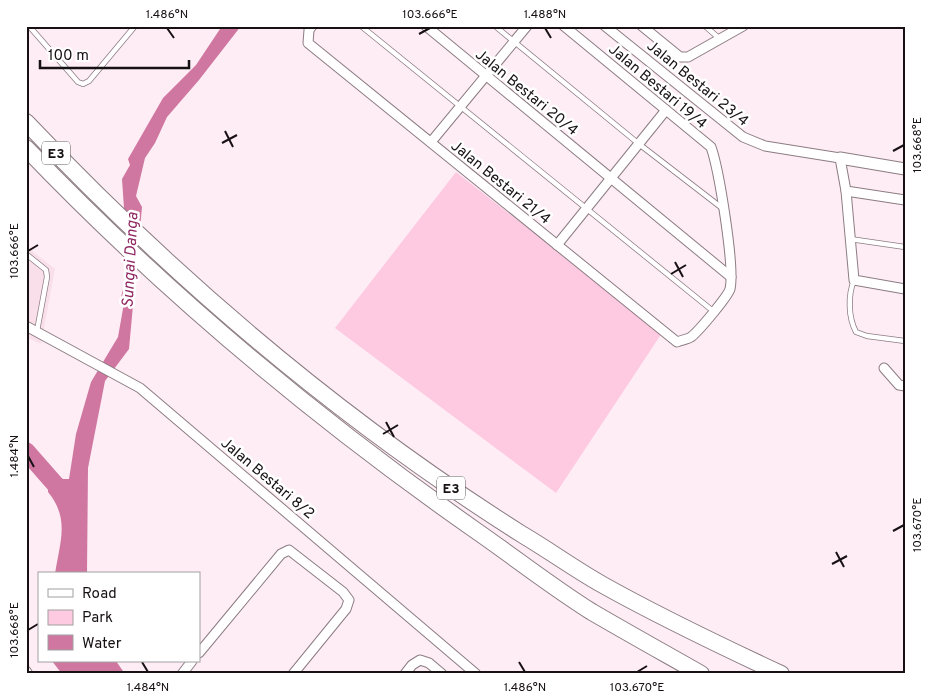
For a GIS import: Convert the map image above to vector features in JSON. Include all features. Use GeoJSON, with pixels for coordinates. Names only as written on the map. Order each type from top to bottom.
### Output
{"type":"FeatureCollection","features":[{"type":"Feature","properties":{"kind":"highway","name":"E3"},"geometry":{"type":"LineString","coordinates":[[26,122],[86,184],[177,271],[338,407],[461,495],[603,585],[781,674]]}},
{"type":"Feature","properties":{"kind":"highway","name":"E3"},"geometry":{"type":"LineString","coordinates":[[26,148],[85,210],[177,295],[270,376],[430,498],[590,611],[700,674]]}},
{"type":"Feature","properties":{"kind":"street","name":"Jalan Bestari 21/4"},"geometry":{"type":"LineString","coordinates":[[312,26],[309,30],[308,42],[677,342],[691,337],[713,311]]}},
{"type":"Feature","properties":{"kind":"street","name":"Jalan Bestari 20/4"},"geometry":{"type":"LineString","coordinates":[[426,26],[731,277]]}},
{"type":"Feature","properties":{"kind":"street"},"geometry":{"type":"LineString","coordinates":[[431,142],[527,26]]}},
{"type":"Feature","properties":{"kind":"street","name":"Jalan Bestari 19/4"},"geometry":{"type":"LineString","coordinates":[[564,26],[711,147],[716,161],[723,209]]}},
{"type":"Feature","properties":{"kind":"street","name":"Jalan Bestari 23/4"},"geometry":{"type":"LineString","coordinates":[[605,26],[743,137],[764,146],[840,158]]}},
{"type":"Feature","properties":{"kind":"street"},"geometry":{"type":"LineString","coordinates":[[642,26],[680,57],[688,57],[743,26]]}},
{"type":"Feature","properties":{"kind":"street"},"geometry":{"type":"LineString","coordinates":[[558,245],[666,110]]}},
{"type":"Feature","properties":{"kind":"street"},"geometry":{"type":"LineString","coordinates":[[905,169],[840,158],[846,191],[854,280],[905,289]]}},
{"type":"Feature","properties":{"kind":"street"},"geometry":{"type":"LineString","coordinates":[[846,191],[905,200]]}},
{"type":"Feature","properties":{"kind":"street"},"geometry":{"type":"LineString","coordinates":[[713,311],[730,291],[731,277],[723,209]]}},
{"type":"Feature","properties":{"kind":"street","name":"Jalan Bestari 8/2"},"geometry":{"type":"LineString","coordinates":[[26,326],[140,388],[476,674]]}},
{"type":"Feature","properties":{"kind":"street"},"geometry":{"type":"LineString","coordinates":[[884,368],[899,385],[905,386]]}},
{"type":"Feature","properties":{"kind":"street"},"geometry":{"type":"LineString","coordinates":[[200,652],[285,550],[294,552],[343,592],[349,600],[346,609],[293,674]]}},
{"type":"Feature","properties":{"kind":"street"},"geometry":{"type":"LineString","coordinates":[[405,674],[420,660],[428,663],[442,674]]}},
{"type":"Feature","properties":{"kind":"street"},"geometry":{"type":"LineString","coordinates":[[182,673],[191,662]]}},
{"type":"Feature","properties":{"kind":"lane"},"geometry":{"type":"LineString","coordinates":[[29,26],[78,82],[83,84],[89,81],[135,26]]}},
{"type":"Feature","properties":{"kind":"lane"},"geometry":{"type":"LineString","coordinates":[[361,26],[713,311]]}},
{"type":"Feature","properties":{"kind":"lane"},"geometry":{"type":"LineString","coordinates":[[495,26],[639,144],[723,209]]}},
{"type":"Feature","properties":{"kind":"lane"},"geometry":{"type":"LineString","coordinates":[[705,26],[720,39]]}},
{"type":"Feature","properties":{"kind":"lane"},"geometry":{"type":"LineString","coordinates":[[850,239],[905,247]]}},
{"type":"Feature","properties":{"kind":"lane"},"geometry":{"type":"LineString","coordinates":[[26,254],[46,270],[47,277],[36,332]]}},
{"type":"Feature","properties":{"kind":"lane"},"geometry":{"type":"LineString","coordinates":[[854,280],[850,292],[853,326],[856,332],[867,336],[905,342]]}},
{"type":"Feature","properties":{"kind":"shaded area"},"geometry":{"type":"Polygon","coordinates":[[[26,246],[55,269],[41,344],[26,337],[26,246]]]}},
{"type":"Feature","properties":{"kind":"green space"},"geometry":{"type":"Polygon","coordinates":[[[456,172],[662,333],[556,493],[335,328],[456,172]]]}},
{"type":"Feature","properties":{"kind":"water","name":"Sungai Danga"},"geometry":{"type":"Polygon","coordinates":[[[222,26],[241,26],[167,117],[155,143],[145,158],[136,196],[142,207],[129,349],[105,381],[88,468],[87,572],[55,572],[61,541],[61,521],[55,502],[48,492],[48,483],[45,479],[52,473],[63,479],[69,479],[76,434],[91,382],[118,337],[124,303],[120,302],[128,267],[122,179],[130,165],[128,159],[163,98],[196,65],[222,26]]]}},
{"type":"Feature","properties":{"kind":"water"},"geometry":{"type":"Polygon","coordinates":[[[53,662],[117,662],[125,674],[62,674],[53,662]]]}},
{"type":"Feature","properties":{"kind":"waterway"},"geometry":{"type":"LineString","coordinates":[[26,451],[62,492]]}}]}
